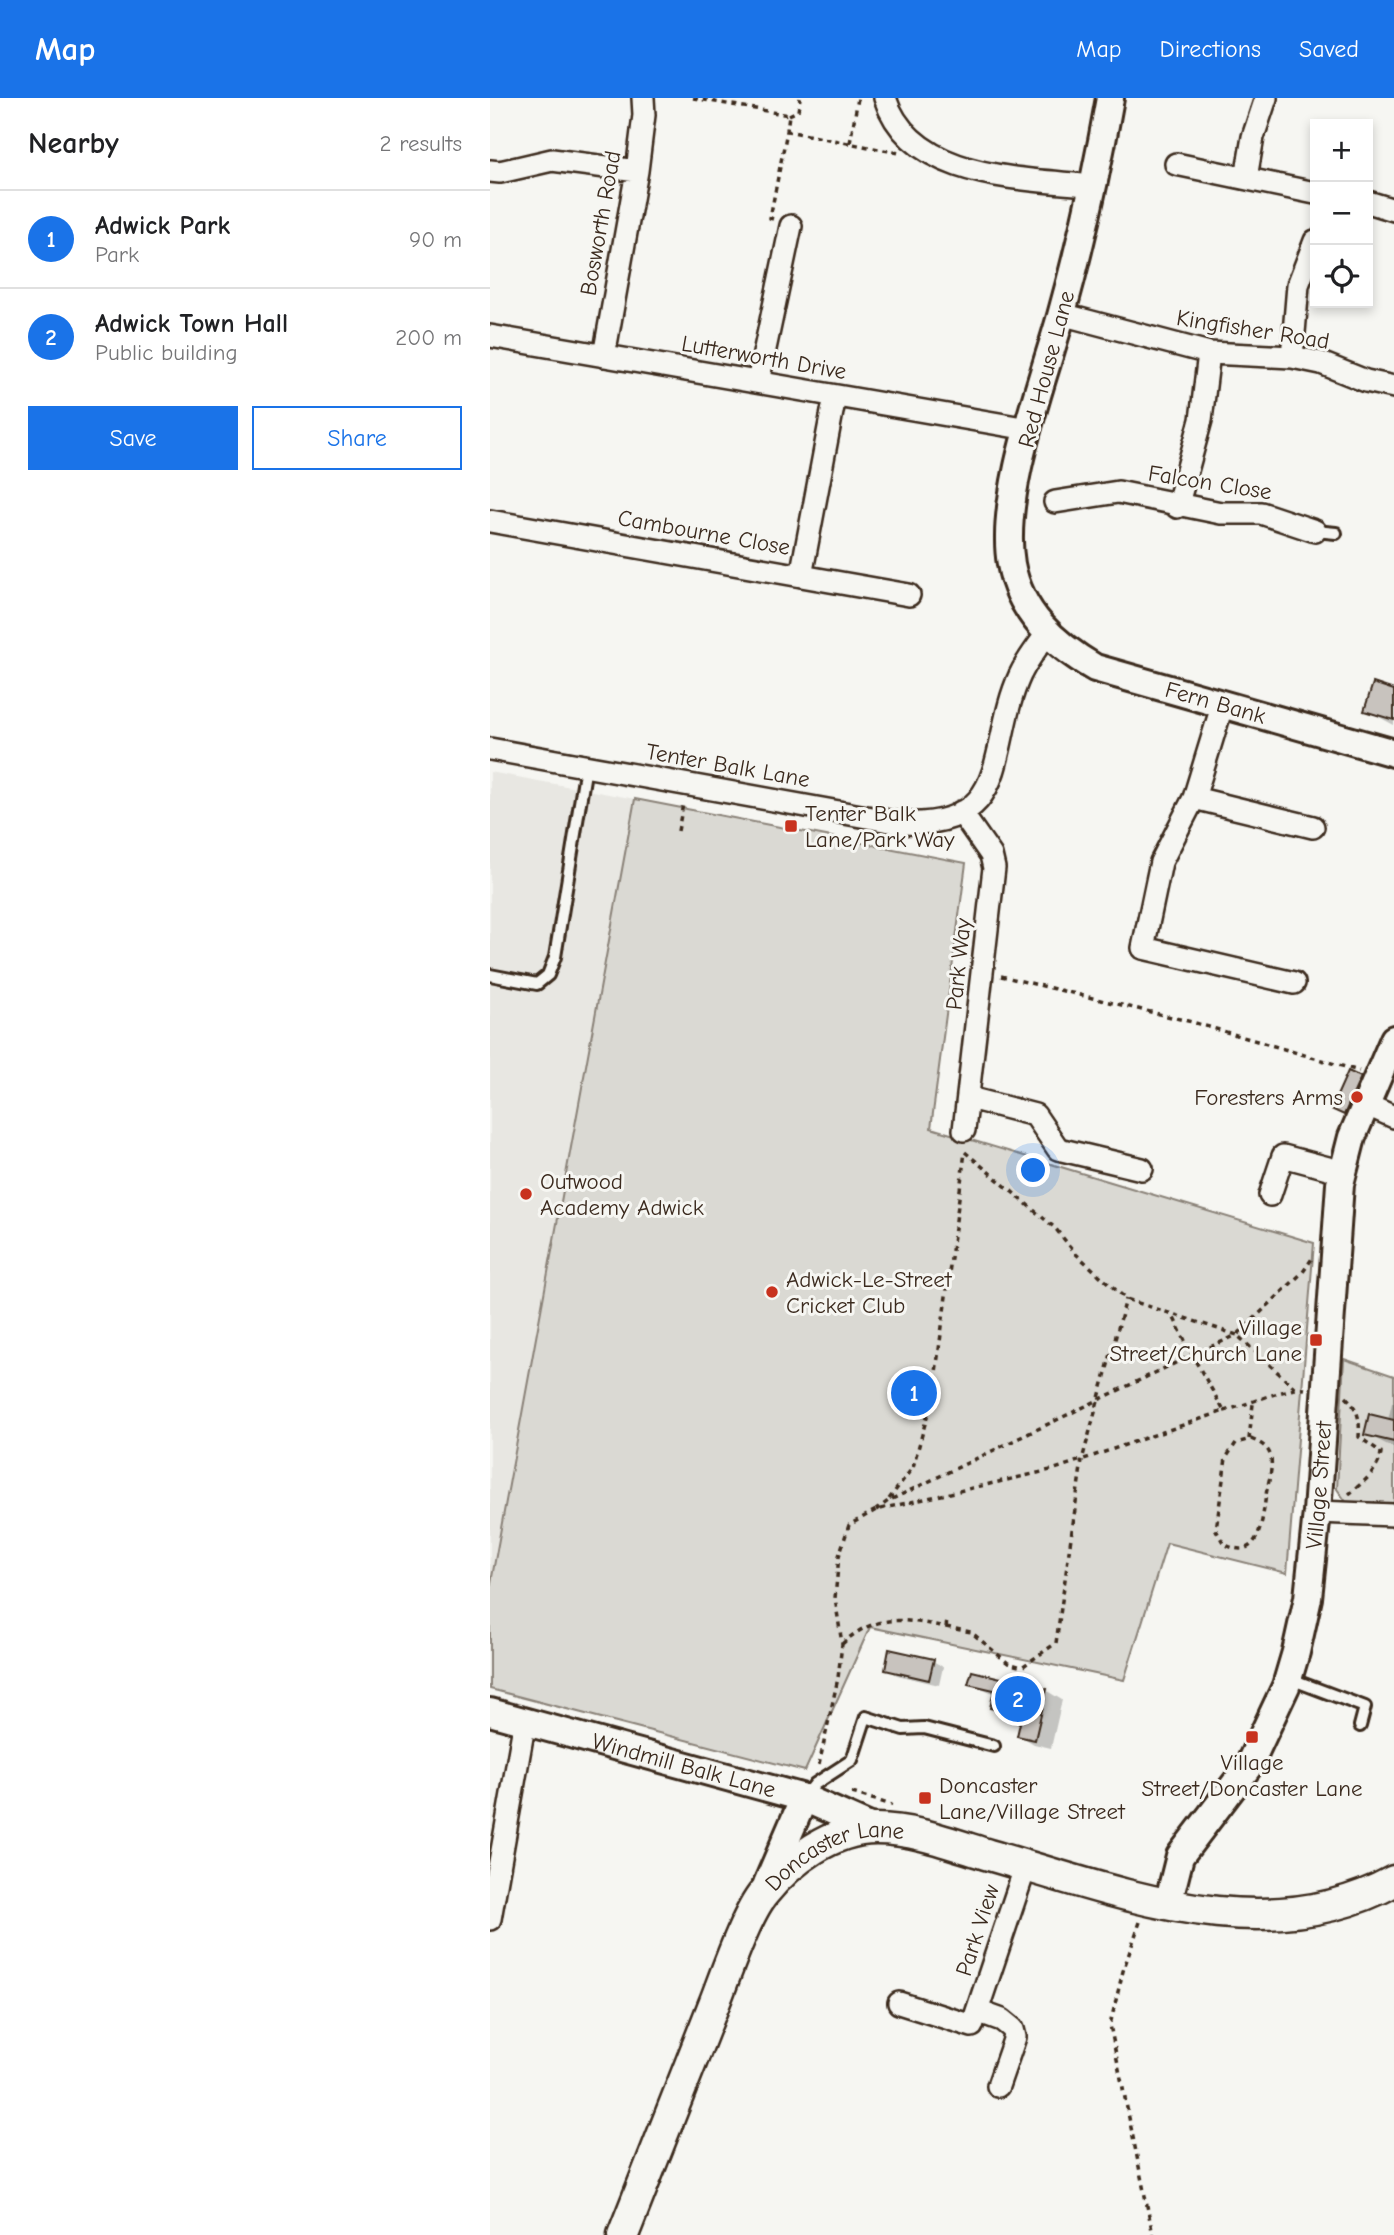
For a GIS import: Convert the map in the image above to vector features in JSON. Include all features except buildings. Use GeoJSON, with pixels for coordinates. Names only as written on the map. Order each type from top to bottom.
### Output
{"type":"FeatureCollection","features":[{"type":"Feature","properties":{"kind":"main road","name":"Doncaster Lane"},"geometry":{"type":"LineString","coordinates":[[623,2235],[730,1961],[762,1895],[793,1862],[834,1839],[874,1829],[925,1836],[1102,1890],[1232,1914],[1281,1915],[1332,1905],[1376,1891],[1394,1881]]}},
{"type":"Feature","properties":{"kind":"street","name":"Bosworth Road"},"geometry":{"type":"LineString","coordinates":[[604,356],[637,170],[644,115],[643,98]]}},
{"type":"Feature","properties":{"kind":"street"},"geometry":{"type":"LineString","coordinates":[[885,98],[905,132],[933,155],[963,168],[1094,186]]}},
{"type":"Feature","properties":{"kind":"street","name":"Red House Lane"},"geometry":{"type":"LineString","coordinates":[[1046,634],[1018,589],[1008,538],[1010,510],[1028,429],[1094,186],[1110,98]]}},
{"type":"Feature","properties":{"kind":"street"},"geometry":{"type":"LineString","coordinates":[[1246,178],[1254,137],[1266,98]]}},
{"type":"Feature","properties":{"kind":"street"},"geometry":{"type":"LineString","coordinates":[[490,171],[500,172],[552,160],[637,170]]}},
{"type":"Feature","properties":{"kind":"street"},"geometry":{"type":"LineString","coordinates":[[1176,164],[1310,192]]}},
{"type":"Feature","properties":{"kind":"street"},"geometry":{"type":"LineString","coordinates":[[1373,204],[1394,210]]}},
{"type":"Feature","properties":{"kind":"street"},"geometry":{"type":"LineString","coordinates":[[758,383],[791,226]]}},
{"type":"Feature","properties":{"kind":"street"},"geometry":{"type":"LineString","coordinates":[[1292,357],[1298,285],[1313,245]]}},
{"type":"Feature","properties":{"kind":"street","name":"Kingfisher Road"},"geometry":{"type":"LineString","coordinates":[[1061,314],[1209,353],[1292,357],[1394,387]]}},
{"type":"Feature","properties":{"kind":"street","name":"Lutterworth Drive"},"geometry":{"type":"LineString","coordinates":[[490,336],[1028,429]]}},
{"type":"Feature","properties":{"kind":"street"},"geometry":{"type":"LineString","coordinates":[[1177,506],[1202,420],[1209,353]]}},
{"type":"Feature","properties":{"kind":"street"},"geometry":{"type":"LineString","coordinates":[[801,576],[835,396]]}},
{"type":"Feature","properties":{"kind":"street","name":"Falcon Close"},"geometry":{"type":"LineString","coordinates":[[1055,502],[1118,492],[1221,513],[1261,513],[1325,532]]}},
{"type":"Feature","properties":{"kind":"street","name":"Cambourne Close"},"geometry":{"type":"LineString","coordinates":[[490,521],[909,595]]}},
{"type":"Feature","properties":{"kind":"street","name":"Fern Bank"},"geometry":{"type":"LineString","coordinates":[[1046,634],[1067,652],[1095,667],[1394,753]]}},
{"type":"Feature","properties":{"kind":"street","name":"Tenter Balk Lane"},"geometry":{"type":"LineString","coordinates":[[490,749],[900,823],[927,824],[961,812],[989,784],[998,763],[1019,676],[1046,634]]}},
{"type":"Feature","properties":{"kind":"street"},"geometry":{"type":"LineString","coordinates":[[1223,703],[1194,798],[1161,862],[1143,948],[1294,983]]}},
{"type":"Feature","properties":{"kind":"street"},"geometry":{"type":"LineString","coordinates":[[1194,798],[1312,827]]}},
{"type":"Feature","properties":{"kind":"street","name":"Park Way"},"geometry":{"type":"LineString","coordinates":[[961,812],[991,855],[995,869],[964,1130]]}},
{"type":"Feature","properties":{"kind":"street","name":"Village Street"},"geometry":{"type":"LineString","coordinates":[[1158,1902],[1180,1856],[1248,1767],[1288,1678],[1308,1598],[1343,1172],[1365,1104],[1388,1056]]}},
{"type":"Feature","properties":{"kind":"street"},"geometry":{"type":"LineString","coordinates":[[969,1098],[1035,1115],[1058,1149],[1142,1169]]}},
{"type":"Feature","properties":{"kind":"street"},"geometry":{"type":"LineString","coordinates":[[1365,1104],[1394,1117]]}},
{"type":"Feature","properties":{"kind":"street"},"geometry":{"type":"LineString","coordinates":[[1270,1195],[1283,1156],[1343,1172]]}},
{"type":"Feature","properties":{"kind":"street"},"geometry":{"type":"LineString","coordinates":[[1317,1513],[1394,1516]]}},
{"type":"Feature","properties":{"kind":"street","name":"Windmill Balk Lane"},"geometry":{"type":"LineString","coordinates":[[490,1712],[810,1791],[839,1814],[874,1829]]}},
{"type":"Feature","properties":{"kind":"street"},"geometry":{"type":"LineString","coordinates":[[490,1919],[525,1720]]}},
{"type":"Feature","properties":{"kind":"street"},"geometry":{"type":"LineString","coordinates":[[762,1895],[810,1791]]}},
{"type":"Feature","properties":{"kind":"street","name":"Park View"},"geometry":{"type":"LineString","coordinates":[[899,2003],[972,2026],[1026,1865]]}},
{"type":"Feature","properties":{"kind":"street","name":"Park View"},"geometry":{"type":"LineString","coordinates":[[977,2011],[1002,2020],[1013,2029],[1015,2037],[998,2086]]}},
{"type":"Feature","properties":{"kind":"lane"},"geometry":{"type":"LineString","coordinates":[[490,975],[537,984],[548,975],[555,957],[586,766]]}},
{"type":"Feature","properties":{"kind":"lane"},"geometry":{"type":"LineString","coordinates":[[1288,1678],[1365,1707],[1360,1726]]}},
{"type":"Feature","properties":{"kind":"lane"},"geometry":{"type":"LineString","coordinates":[[810,1791],[852,1760],[866,1717],[903,1729],[924,1728],[994,1746]]}},
{"type":"Feature","properties":{"kind":"path"},"geometry":{"type":"LineString","coordinates":[[692,98],[789,115],[798,111],[800,98]]}},
{"type":"Feature","properties":{"kind":"path"},"geometry":{"type":"LineString","coordinates":[[850,143],[858,98]]}},
{"type":"Feature","properties":{"kind":"path"},"geometry":{"type":"LineString","coordinates":[[789,115],[770,218],[791,226]]}},
{"type":"Feature","properties":{"kind":"path"},"geometry":{"type":"LineString","coordinates":[[787,131],[897,152],[933,155]]}},
{"type":"Feature","properties":{"kind":"path"},"geometry":{"type":"LineString","coordinates":[[678,831],[687,785]]}},
{"type":"Feature","properties":{"kind":"path"},"geometry":{"type":"LineString","coordinates":[[984,972],[1192,1022],[1388,1056]]}},
{"type":"Feature","properties":{"kind":"path"},"geometry":{"type":"LineString","coordinates":[[888,1501],[913,1467],[933,1395],[965,1152],[964,1130]]}},
{"type":"Feature","properties":{"kind":"path"},"geometry":{"type":"LineString","coordinates":[[965,1152],[1055,1228],[1076,1254],[1126,1298],[1237,1335],[1295,1388]]}},
{"type":"Feature","properties":{"kind":"path"},"geometry":{"type":"LineString","coordinates":[[810,1791],[838,1678],[842,1644],[835,1598],[839,1556],[849,1525],[888,1501],[1237,1335],[1303,1272],[1323,1242],[1335,1245]]}},
{"type":"Feature","properties":{"kind":"path"},"geometry":{"type":"LineString","coordinates":[[842,1644],[859,1628],[885,1622],[910,1620],[946,1624],[971,1632],[1008,1663],[1022,1667],[1056,1643],[1082,1460],[1126,1298]]}},
{"type":"Feature","properties":{"kind":"path"},"geometry":{"type":"LineString","coordinates":[[1172,1314],[1224,1411]]}},
{"type":"Feature","properties":{"kind":"path"},"geometry":{"type":"LineString","coordinates":[[876,1510],[1082,1460],[1295,1388],[1342,1393],[1356,1407],[1359,1437],[1381,1452],[1380,1460],[1364,1481],[1317,1513]]}},
{"type":"Feature","properties":{"kind":"path"},"geometry":{"type":"LineString","coordinates":[[1249,1439],[1253,1404]]}},
{"type":"Feature","properties":{"kind":"path"},"geometry":{"type":"LineString","coordinates":[[1249,1439],[1265,1446],[1271,1461],[1260,1534],[1252,1544],[1239,1549],[1224,1544],[1216,1530],[1227,1454],[1236,1443],[1249,1439]]}},
{"type":"Feature","properties":{"kind":"path"},"geometry":{"type":"LineString","coordinates":[[839,1814],[848,1792],[898,1807]]}},
{"type":"Feature","properties":{"kind":"path"},"geometry":{"type":"LineString","coordinates":[[1153,2235],[1110,2025],[1123,1971],[1158,1902]]}},
{"type":"Feature","properties":{"kind":"shaded area","name":"Outwood Academy Adwick"},"geometry":{"type":"Polygon","coordinates":[[[490,772],[635,799],[490,1588],[490,772]]]}},
{"type":"Feature","properties":{"kind":"shaded area"},"geometry":{"type":"Polygon","coordinates":[[[635,799],[966,863],[931,1128],[1314,1243],[1287,1573],[1167,1543],[1124,1680],[870,1627],[805,1771],[490,1689],[490,1588],[635,799]]]}},
{"type":"Feature","properties":{"kind":"shaded area"},"geometry":{"type":"Polygon","coordinates":[[[1344,1359],[1394,1376],[1394,1508],[1347,1503],[1337,1489],[1344,1359]]]}},
{"type":"Feature","properties":{"kind":"place","name":"Tenter Balk Lane/Park Way"},"geometry":{"type":"Point","coordinates":[791,826]}},
{"type":"Feature","properties":{"kind":"place","name":"Foresters Arms"},"geometry":{"type":"Point","coordinates":[1357,1097]}},
{"type":"Feature","properties":{"kind":"place","name":"Outwood Academy Adwick"},"geometry":{"type":"Point","coordinates":[526,1194]}},
{"type":"Feature","properties":{"kind":"place","name":"Adwick-Le-Street Cricket Club"},"geometry":{"type":"Point","coordinates":[772,1292]}},
{"type":"Feature","properties":{"kind":"place","name":"Village Street/Church Lane"},"geometry":{"type":"Point","coordinates":[1316,1340]}},
{"type":"Feature","properties":{"kind":"place","name":"Adwick Park"},"geometry":{"type":"Point","coordinates":[914,1393]}},
{"type":"Feature","properties":{"kind":"place","name":"Adwick Town Hall"},"geometry":{"type":"Point","coordinates":[1018,1699]}},
{"type":"Feature","properties":{"kind":"place","name":"Village Street/Doncaster Lane"},"geometry":{"type":"Point","coordinates":[1252,1737]}},
{"type":"Feature","properties":{"kind":"place","name":"Doncaster Lane/Village Street"},"geometry":{"type":"Point","coordinates":[925,1798]}}]}
